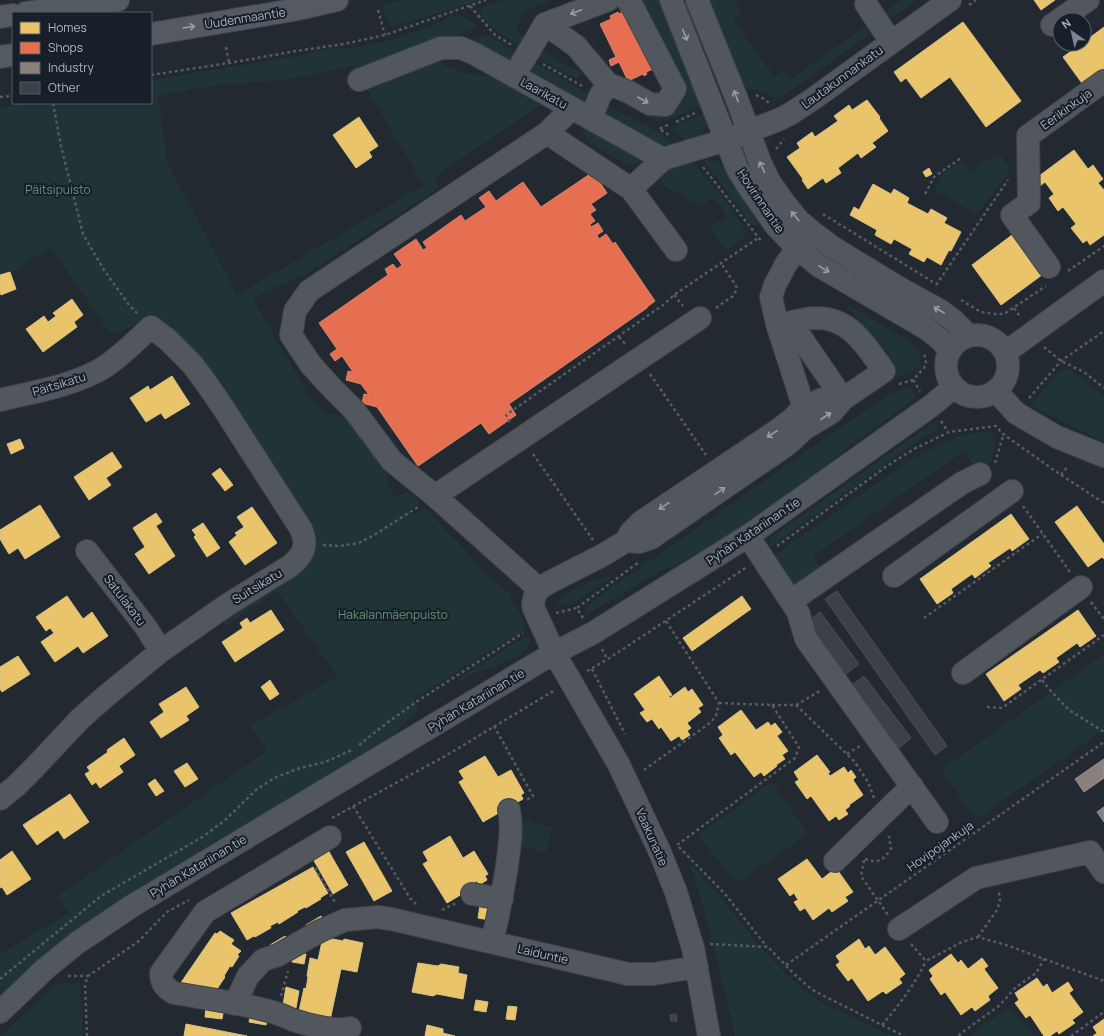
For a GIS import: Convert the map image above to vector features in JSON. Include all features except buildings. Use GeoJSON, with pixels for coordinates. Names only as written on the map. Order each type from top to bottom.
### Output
{"type":"FeatureCollection","features":[{"type":"Feature","properties":{"kind":"main road"},"geometry":{"type":"LineString","coordinates":[[33,12],[118,0]]}},
{"type":"Feature","properties":{"kind":"main road","name":"Uudenmaantie"},"geometry":{"type":"LineString","coordinates":[[152,34],[293,10],[338,0]]}},
{"type":"Feature","properties":{"kind":"main road"},"geometry":{"type":"LineString","coordinates":[[0,17],[12,15]]}},
{"type":"Feature","properties":{"kind":"main road"},"geometry":{"type":"LineString","coordinates":[[0,57],[12,55]]}},
{"type":"Feature","properties":{"kind":"street"},"geometry":{"type":"LineString","coordinates":[[514,76],[545,24],[608,0]]}},
{"type":"Feature","properties":{"kind":"street"},"geometry":{"type":"LineString","coordinates":[[604,90],[629,92],[650,104],[666,105],[675,89],[630,2],[627,0]]}},
{"type":"Feature","properties":{"kind":"street","name":"Hovirinnantie"},"geometry":{"type":"LineString","coordinates":[[670,0],[737,168],[776,226],[798,249],[818,266],[931,332],[942,341],[949,350]]}},
{"type":"Feature","properties":{"kind":"street","name":"Hovirinnantie"},"geometry":{"type":"LineString","coordinates":[[696,0],[736,97],[768,181],[782,200],[810,231],[832,247],[901,289],[941,311],[954,320],[968,335]]}},
{"type":"Feature","properties":{"kind":"street","name":"Lautakunnankatu"},"geometry":{"type":"LineString","coordinates":[[726,140],[790,114],[950,0]]}},
{"type":"Feature","properties":{"kind":"street"},"geometry":{"type":"LineString","coordinates":[[1071,12],[1088,0]]}},
{"type":"Feature","properties":{"kind":"street"},"geometry":{"type":"LineString","coordinates":[[866,4],[891,42]]}},
{"type":"Feature","properties":{"kind":"street"},"geometry":{"type":"LineString","coordinates":[[545,24],[576,46],[604,90]]}},
{"type":"Feature","properties":{"kind":"street","name":"Laarikatu"},"geometry":{"type":"LineString","coordinates":[[360,80],[441,48],[461,48],[475,54],[663,159]]}},
{"type":"Feature","properties":{"kind":"street","name":"Eerikinkuja"},"geometry":{"type":"LineString","coordinates":[[1055,274],[1012,215],[1029,202],[1028,136],[1104,82]]}},
{"type":"Feature","properties":{"kind":"street"},"geometry":{"type":"LineString","coordinates":[[591,118],[604,90]]}},
{"type":"Feature","properties":{"kind":"street"},"geometry":{"type":"LineString","coordinates":[[572,108],[547,133],[309,291],[295,310],[291,335],[311,365],[354,410],[392,462],[435,496],[539,589],[626,541],[631,532],[641,522],[791,420],[803,419]]}},
{"type":"Feature","properties":{"kind":"street"},"geometry":{"type":"LineString","coordinates":[[547,133],[631,189],[676,250]]}},
{"type":"Feature","properties":{"kind":"street"},"geometry":{"type":"LineString","coordinates":[[631,189],[663,159],[726,140]]}},
{"type":"Feature","properties":{"kind":"street"},"geometry":{"type":"LineString","coordinates":[[810,231],[786,264],[775,285],[771,297],[784,324],[843,399]]}},
{"type":"Feature","properties":{"kind":"street"},"geometry":{"type":"LineString","coordinates":[[1006,352],[1104,281]]}},
{"type":"Feature","properties":{"kind":"street"},"geometry":{"type":"LineString","coordinates":[[626,541],[639,542],[651,538],[788,444],[803,419],[820,400],[835,397],[843,399],[884,371],[856,334],[840,323],[814,317],[784,324]]}},
{"type":"Feature","properties":{"kind":"street"},"geometry":{"type":"LineString","coordinates":[[435,496],[700,318]]}},
{"type":"Feature","properties":{"kind":"street"},"geometry":{"type":"LineString","coordinates":[[784,324],[797,386],[802,402],[803,419]]}},
{"type":"Feature","properties":{"kind":"street"},"geometry":{"type":"LineString","coordinates":[[150,328],[168,340],[192,364],[222,406],[301,529],[304,536],[305,545],[303,552]]}},
{"type":"Feature","properties":{"kind":"street","name":"Päitsikatu"},"geometry":{"type":"LineString","coordinates":[[0,400],[69,383],[86,377],[106,366],[150,328]]}},
{"type":"Feature","properties":{"kind":"street"},"geometry":{"type":"LineString","coordinates":[[979,334],[990,337],[999,343],[1006,352],[1009,362],[1008,373],[1004,383],[996,391],[986,396],[974,397],[963,394],[954,387],[947,376],[946,363],[949,350],[958,340],[968,335],[979,334]]}},
{"type":"Feature","properties":{"kind":"street","name":"Pyhän Katariinan tie"},"geometry":{"type":"LineString","coordinates":[[0,1012],[45,969],[77,942],[132,906],[554,653],[593,633],[748,536],[931,406],[954,387]]}},
{"type":"Feature","properties":{"kind":"street"},"geometry":{"type":"LineString","coordinates":[[996,391],[1016,413],[1056,437],[1104,456]]}},
{"type":"Feature","properties":{"kind":"street"},"geometry":{"type":"LineString","coordinates":[[791,601],[962,483],[987,470]]}},
{"type":"Feature","properties":{"kind":"street"},"geometry":{"type":"LineString","coordinates":[[894,576],[1012,491]]}},
{"type":"Feature","properties":{"kind":"street"},"geometry":{"type":"LineString","coordinates":[[748,536],[798,612],[806,639],[937,822]]}},
{"type":"Feature","properties":{"kind":"street","name":"Satulakatu"},"geometry":{"type":"LineString","coordinates":[[88,551],[140,620],[160,651]]}},
{"type":"Feature","properties":{"kind":"street","name":"Suitsikatu"},"geometry":{"type":"LineString","coordinates":[[0,799],[30,772],[80,719],[160,651],[227,605],[290,566],[298,560],[303,552]]}},
{"type":"Feature","properties":{"kind":"street"},"geometry":{"type":"LineString","coordinates":[[963,673],[1081,587]]}},
{"type":"Feature","properties":{"kind":"street","name":"Vaakunatie"},"geometry":{"type":"LineString","coordinates":[[539,589],[535,595],[533,603],[534,609],[554,653],[619,766],[659,850],[676,892],[695,958],[709,1036]]}},
{"type":"Feature","properties":{"kind":"street"},"geometry":{"type":"LineString","coordinates":[[835,861],[858,852],[880,816],[912,786]]}},
{"type":"Feature","properties":{"kind":"street"},"geometry":{"type":"LineString","coordinates":[[492,942],[502,899],[510,844],[511,820],[509,810]]}},
{"type":"Feature","properties":{"kind":"street"},"geometry":{"type":"LineString","coordinates":[[328,829],[305,852],[204,912],[160,972],[165,988],[174,994],[236,1004],[277,1013],[295,1020],[326,1028],[344,1030],[350,1028]]}},
{"type":"Feature","properties":{"kind":"street"},"geometry":{"type":"LineString","coordinates":[[899,929],[976,878],[1090,852],[1104,872]]}},
{"type":"Feature","properties":{"kind":"street"},"geometry":{"type":"LineString","coordinates":[[472,894],[502,899]]}},
{"type":"Feature","properties":{"kind":"street","name":"Laiduntie"},"geometry":{"type":"LineString","coordinates":[[236,1004],[248,976],[263,960],[278,955],[320,931],[345,920],[377,917],[391,919],[628,974],[652,974],[695,958]]}},
{"type":"Feature","properties":{"kind":"path"},"geometry":{"type":"LineString","coordinates":[[152,75],[344,44],[385,35],[486,0]]}},
{"type":"Feature","properties":{"kind":"path"},"geometry":{"type":"LineString","coordinates":[[470,6],[495,35],[527,54],[604,90]]}},
{"type":"Feature","properties":{"kind":"path"},"geometry":{"type":"LineString","coordinates":[[378,10],[385,35]]}},
{"type":"Feature","properties":{"kind":"path"},"geometry":{"type":"LineString","coordinates":[[226,47],[229,63]]}},
{"type":"Feature","properties":{"kind":"path"},"geometry":{"type":"LineString","coordinates":[[0,97],[12,96]]}},
{"type":"Feature","properties":{"kind":"path"},"geometry":{"type":"LineString","coordinates":[[53,104],[61,146],[83,234],[104,270],[129,305],[150,328]]}},
{"type":"Feature","properties":{"kind":"path"},"geometry":{"type":"LineString","coordinates":[[776,154],[776,149],[787,136],[778,120]]}},
{"type":"Feature","properties":{"kind":"path"},"geometry":{"type":"LineString","coordinates":[[654,126],[659,129]]}},
{"type":"Feature","properties":{"kind":"path"},"geometry":{"type":"LineString","coordinates":[[925,194],[934,177],[961,158]]}},
{"type":"Feature","properties":{"kind":"path"},"geometry":{"type":"LineString","coordinates":[[936,285],[1011,177]]}},
{"type":"Feature","properties":{"kind":"path"},"geometry":{"type":"LineString","coordinates":[[818,211],[942,288]]}},
{"type":"Feature","properties":{"kind":"path"},"geometry":{"type":"LineString","coordinates":[[603,555],[506,415],[758,238]]}},
{"type":"Feature","properties":{"kind":"path"},"geometry":{"type":"LineString","coordinates":[[959,299],[981,312],[1004,314],[1014,308],[1055,274],[1104,246]]}},
{"type":"Feature","properties":{"kind":"path"},"geometry":{"type":"LineString","coordinates":[[700,318],[736,293],[736,286],[721,263]]}},
{"type":"Feature","properties":{"kind":"path"},"geometry":{"type":"LineString","coordinates":[[1029,398],[1061,361],[1104,331]]}},
{"type":"Feature","properties":{"kind":"path"},"geometry":{"type":"LineString","coordinates":[[618,336],[639,359],[717,471]]}},
{"type":"Feature","properties":{"kind":"path"},"geometry":{"type":"LineString","coordinates":[[1042,345],[1061,361],[1084,372],[1104,388]]}},
{"type":"Feature","properties":{"kind":"path"},"geometry":{"type":"LineString","coordinates":[[328,829],[494,726],[608,659],[762,556],[888,466],[914,449],[948,432],[996,426],[1003,434],[1104,503]]}},
{"type":"Feature","properties":{"kind":"path"},"geometry":{"type":"LineString","coordinates":[[987,470],[1003,434]]}},
{"type":"Feature","properties":{"kind":"path"},"geometry":{"type":"LineString","coordinates":[[1061,474],[1068,466]]}},
{"type":"Feature","properties":{"kind":"path"},"geometry":{"type":"LineString","coordinates":[[1012,491],[1104,620]]}},
{"type":"Feature","properties":{"kind":"path"},"geometry":{"type":"LineString","coordinates":[[303,552],[318,545],[338,546],[359,543],[435,496]]}},
{"type":"Feature","properties":{"kind":"path"},"geometry":{"type":"LineString","coordinates":[[924,618],[1042,534]]}},
{"type":"Feature","properties":{"kind":"path"},"geometry":{"type":"LineString","coordinates":[[0,979],[101,896],[204,836],[224,821],[256,790],[274,778],[297,769],[325,762],[356,748],[416,702],[540,622],[555,613],[577,608]]}},
{"type":"Feature","properties":{"kind":"path"},"geometry":{"type":"LineString","coordinates":[[644,770],[710,724],[716,716],[719,703],[666,621]]}},
{"type":"Feature","properties":{"kind":"path"},"geometry":{"type":"LineString","coordinates":[[987,707],[1002,708],[1104,635]]}},
{"type":"Feature","properties":{"kind":"path"},"geometry":{"type":"LineString","coordinates":[[1042,680],[1069,710],[1104,732]]}},
{"type":"Feature","properties":{"kind":"path"},"geometry":{"type":"LineString","coordinates":[[719,703],[796,705],[810,698],[836,681]]}},
{"type":"Feature","properties":{"kind":"path"},"geometry":{"type":"LineString","coordinates":[[772,705],[799,748],[795,758],[678,845],[725,894],[768,947],[810,987],[816,992],[904,1036]]}},
{"type":"Feature","properties":{"kind":"path"},"geometry":{"type":"LineString","coordinates":[[796,705],[854,760],[868,782],[890,839],[891,849],[884,858],[874,862],[858,852]]}},
{"type":"Feature","properties":{"kind":"path"},"geometry":{"type":"LineString","coordinates":[[494,726],[533,796],[509,810]]}},
{"type":"Feature","properties":{"kind":"path","name":"Hovipojankuja"},"geometry":{"type":"LineString","coordinates":[[786,965],[1104,742]]}},
{"type":"Feature","properties":{"kind":"path"},"geometry":{"type":"LineString","coordinates":[[305,852],[345,920]]}},
{"type":"Feature","properties":{"kind":"path"},"geometry":{"type":"LineString","coordinates":[[858,852],[862,876],[899,929],[926,961]]}},
{"type":"Feature","properties":{"kind":"path"},"geometry":{"type":"LineString","coordinates":[[978,937],[997,910],[1000,901],[994,874]]}},
{"type":"Feature","properties":{"kind":"path"},"geometry":{"type":"LineString","coordinates":[[440,912],[472,894]]}},
{"type":"Feature","properties":{"kind":"path"},"geometry":{"type":"LineString","coordinates":[[87,1036],[85,984],[88,976],[139,941],[167,912],[193,898]]}},
{"type":"Feature","properties":{"kind":"path"},"geometry":{"type":"LineString","coordinates":[[882,1025],[905,997],[919,976],[926,961],[962,942],[978,937],[1009,946],[1104,981]]}},
{"type":"Feature","properties":{"kind":"path"},"geometry":{"type":"LineString","coordinates":[[695,958],[710,944],[768,947]]}},
{"type":"Feature","properties":{"kind":"path"},"geometry":{"type":"LineString","coordinates":[[277,1013],[294,946]]}},
{"type":"Feature","properties":{"kind":"path"},"geometry":{"type":"LineString","coordinates":[[959,1036],[1000,1005],[1015,988],[1036,973],[1044,959]]}},
{"type":"Feature","properties":{"kind":"path"},"geometry":{"type":"LineString","coordinates":[[1071,1036],[1104,1012]]}},
{"type":"Feature","properties":{"kind":"green space"},"geometry":{"type":"Polygon","coordinates":[[[405,0],[481,0],[394,26],[391,25],[387,20],[382,4],[405,0]]]}},
{"type":"Feature","properties":{"kind":"green space"},"geometry":{"type":"Polygon","coordinates":[[[504,0],[551,0],[524,11],[516,30],[525,38],[521,47],[491,27],[482,17],[480,12],[483,7],[504,0]]]}},
{"type":"Feature","properties":{"kind":"green space"},"geometry":{"type":"Polygon","coordinates":[[[639,0],[665,0],[706,104],[659,122],[606,95],[672,108],[639,0]]]}},
{"type":"Feature","properties":{"kind":"green space"},"geometry":{"type":"Polygon","coordinates":[[[702,0],[733,0],[742,13],[733,20],[774,77],[784,70],[791,79],[865,26],[870,34],[782,97],[776,98],[757,90],[740,88],[702,0]]]}},
{"type":"Feature","properties":{"kind":"green space"},"geometry":{"type":"Polygon","coordinates":[[[901,0],[918,0],[890,19],[886,11],[901,0]]]}},
{"type":"Feature","properties":{"kind":"green space"},"geometry":{"type":"Polygon","coordinates":[[[458,15],[463,16],[476,25],[475,28],[455,37],[440,40],[359,75],[353,66],[284,80],[218,85],[158,96],[167,161],[237,295],[424,185],[363,83],[434,55],[447,67],[463,73],[485,76],[514,84],[543,100],[541,105],[434,177],[439,188],[303,276],[267,291],[253,299],[314,403],[326,412],[351,419],[391,479],[386,483],[396,497],[410,492],[420,502],[408,511],[414,515],[425,508],[490,577],[508,592],[526,627],[522,632],[497,646],[414,699],[420,708],[397,732],[371,752],[0,999],[0,954],[69,913],[56,897],[267,751],[250,725],[338,677],[277,591],[225,626],[220,617],[309,554],[151,318],[112,335],[50,247],[0,281],[0,108],[20,104],[152,104],[152,80],[298,56],[325,49],[357,47],[391,40],[433,25],[458,15]]]}},
{"type":"Feature","properties":{"kind":"green space"},"geometry":{"type":"Polygon","coordinates":[[[488,35],[519,55],[511,62],[468,41],[488,35]]]}},
{"type":"Feature","properties":{"kind":"green space"},"geometry":{"type":"Polygon","coordinates":[[[542,51],[582,73],[577,77],[573,77],[537,57],[542,51]]]}},
{"type":"Feature","properties":{"kind":"green space"},"geometry":{"type":"Polygon","coordinates":[[[534,62],[588,94],[584,101],[580,102],[532,75],[530,71],[534,62]]]}},
{"type":"Feature","properties":{"kind":"green space"},"geometry":{"type":"Polygon","coordinates":[[[603,103],[665,136],[676,144],[666,146],[657,144],[606,116],[602,112],[603,103]]]}},
{"type":"Feature","properties":{"kind":"green space"},"geometry":{"type":"Polygon","coordinates":[[[708,112],[707,123],[704,131],[693,140],[688,142],[670,130],[686,121],[708,112]]]}},
{"type":"Feature","properties":{"kind":"green space"},"geometry":{"type":"Polygon","coordinates":[[[585,128],[643,159],[630,166],[591,144],[583,132],[585,128]]]}},
{"type":"Feature","properties":{"kind":"green space"},"geometry":{"type":"Polygon","coordinates":[[[998,152],[1011,169],[977,214],[934,190],[942,175],[962,161],[971,172],[998,152]]]}},
{"type":"Feature","properties":{"kind":"green space"},"geometry":{"type":"Polygon","coordinates":[[[705,159],[715,161],[731,172],[768,223],[760,226],[751,224],[705,163],[705,159]]]}},
{"type":"Feature","properties":{"kind":"green space"},"geometry":{"type":"Polygon","coordinates":[[[690,161],[700,170],[731,208],[746,232],[745,237],[728,250],[725,250],[710,227],[727,217],[717,202],[709,198],[703,207],[699,206],[662,184],[661,175],[666,169],[690,161]]]}},
{"type":"Feature","properties":{"kind":"green space"},"geometry":{"type":"Polygon","coordinates":[[[846,304],[907,340],[915,347],[920,356],[921,361],[919,366],[915,370],[901,377],[898,375],[880,353],[846,304]]]}},
{"type":"Feature","properties":{"kind":"green space"},"geometry":{"type":"Polygon","coordinates":[[[1065,369],[1071,370],[1104,396],[1104,442],[1030,405],[1057,374],[1065,369]]]}},
{"type":"Feature","properties":{"kind":"green space"},"geometry":{"type":"Polygon","coordinates":[[[909,388],[917,397],[839,454],[786,501],[723,540],[656,574],[587,614],[587,607],[594,600],[877,402],[896,392],[909,388]]]}},
{"type":"Feature","properties":{"kind":"green space"},"geometry":{"type":"Polygon","coordinates":[[[934,422],[939,430],[925,436],[769,548],[770,538],[934,422]]]}},
{"type":"Feature","properties":{"kind":"green space"},"geometry":{"type":"Polygon","coordinates":[[[988,431],[996,441],[990,463],[979,470],[963,452],[813,556],[824,571],[799,589],[772,557],[907,462],[958,436],[988,431]]]}},
{"type":"Feature","properties":{"kind":"green space"},"geometry":{"type":"Polygon","coordinates":[[[611,576],[610,579],[572,604],[555,608],[564,596],[579,586],[611,576]]]}},
{"type":"Feature","properties":{"kind":"green space"},"geometry":{"type":"Polygon","coordinates":[[[530,636],[530,643],[526,649],[515,658],[471,675],[461,681],[459,678],[525,637],[530,636]]]}},
{"type":"Feature","properties":{"kind":"green space"},"geometry":{"type":"Polygon","coordinates":[[[1104,654],[1104,730],[976,819],[941,770],[1104,654]]]}},
{"type":"Feature","properties":{"kind":"green space"},"geometry":{"type":"Polygon","coordinates":[[[772,782],[808,834],[737,883],[698,835],[772,782]]]}},
{"type":"Feature","properties":{"kind":"green space"},"geometry":{"type":"Polygon","coordinates":[[[523,821],[552,827],[546,852],[517,846],[523,821]]]}},
{"type":"Feature","properties":{"kind":"green space"},"geometry":{"type":"Polygon","coordinates":[[[690,863],[720,896],[776,964],[805,992],[828,1006],[893,1036],[735,1036],[711,935],[690,863]]]}},
{"type":"Feature","properties":{"kind":"green space"},"geometry":{"type":"Polygon","coordinates":[[[59,983],[80,983],[83,1036],[0,1036],[59,983]]]}},
{"type":"Feature","properties":{"kind":"green space"},"geometry":{"type":"Polygon","coordinates":[[[1007,1008],[1036,1036],[970,1036],[1007,1008]]]}},
{"type":"Feature","properties":{"kind":"park label","name":"Päitsipuisto"},"geometry":{"type":"Point","coordinates":[58,189]}},
{"type":"Feature","properties":{"kind":"park label","name":"Hakalanmäenpuisto"},"geometry":{"type":"Point","coordinates":[393,614]}}]}
